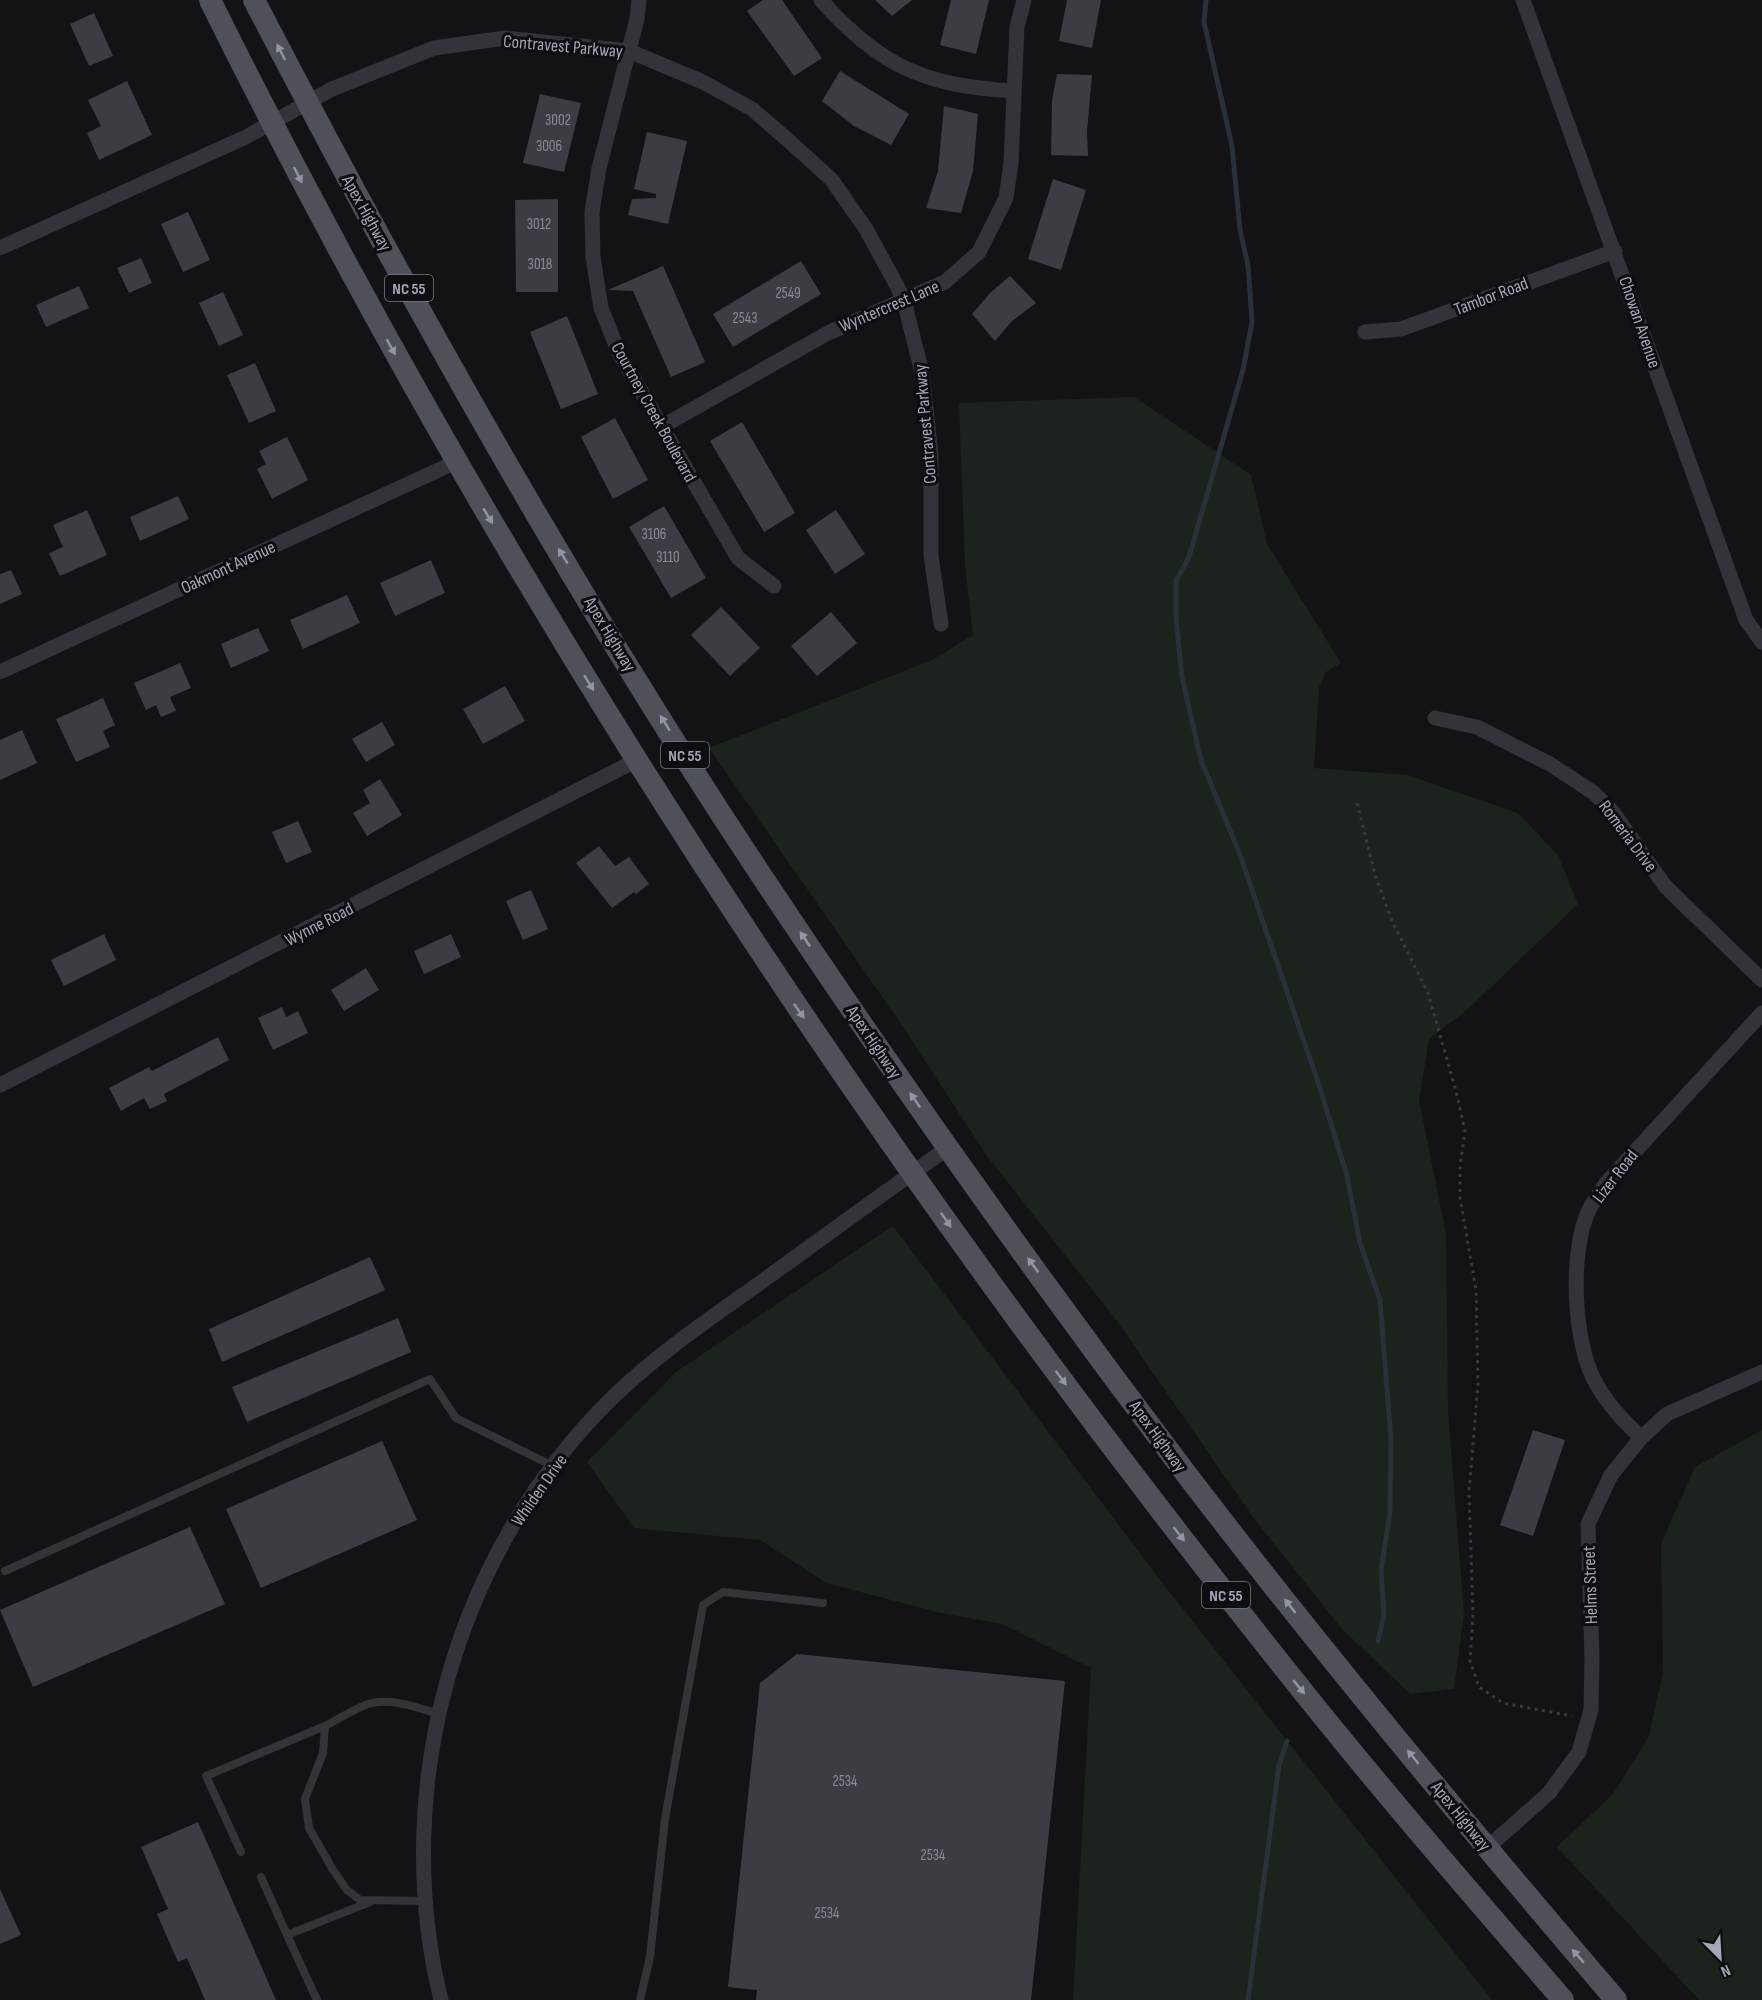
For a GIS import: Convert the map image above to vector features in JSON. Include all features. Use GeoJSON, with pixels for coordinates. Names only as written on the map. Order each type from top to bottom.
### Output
{"type":"FeatureCollection","features":[{"type":"Feature","properties":{"kind":"main road","name":"NC 55"},"geometry":{"type":"LineString","coordinates":[[210,0],[317,213],[456,462],[637,760],[778,980],[1055,1370],[1242,1615],[1444,1861],[1563,2000]]}},
{"type":"Feature","properties":{"kind":"main road","name":"Apex Highway"},"geometry":{"type":"LineString","coordinates":[[254,0],[307,104],[475,408],[599,617],[758,870],[948,1148],[1185,1473],[1487,1848],[1616,2000]]}},
{"type":"Feature","properties":{"kind":"street","name":"Courtney Creek Boulevard"},"geometry":{"type":"LineString","coordinates":[[639,0],[637,19],[599,168],[592,212],[593,258],[601,308],[619,353],[738,558],[774,586]]}},
{"type":"Feature","properties":{"kind":"street"},"geometry":{"type":"LineString","coordinates":[[821,0],[846,28],[882,57],[924,77],[967,88],[1014,91]]}},
{"type":"Feature","properties":{"kind":"street","name":"Wyntercrest Lane"},"geometry":{"type":"LineString","coordinates":[[661,428],[828,333],[945,282],[979,252],[1006,198],[1017,27],[1024,0]]}},
{"type":"Feature","properties":{"kind":"street","name":"Chowan Avenue"},"geometry":{"type":"LineString","coordinates":[[1522,0],[1615,251],[1746,620],[1762,642]]}},
{"type":"Feature","properties":{"kind":"street","name":"Contravest Parkway"},"geometry":{"type":"LineString","coordinates":[[272,123],[344,84],[434,48],[505,38],[629,51],[703,82],[752,109],[837,187],[866,229],[904,301],[922,372],[931,455],[931,556],[941,624]]}},
{"type":"Feature","properties":{"kind":"street"},"geometry":{"type":"LineString","coordinates":[[0,248],[272,123]]}},
{"type":"Feature","properties":{"kind":"street","name":"Tambor Road"},"geometry":{"type":"LineString","coordinates":[[1365,332],[1401,329],[1615,251]]}},
{"type":"Feature","properties":{"kind":"street","name":"Oakmont Avenue"},"geometry":{"type":"LineString","coordinates":[[0,672],[456,462]]}},
{"type":"Feature","properties":{"kind":"street","name":"Romeria Drive"},"geometry":{"type":"LineString","coordinates":[[1435,718],[1477,727],[1550,764],[1594,793],[1613,812],[1665,886],[1762,980]]}},
{"type":"Feature","properties":{"kind":"street","name":"Wynne Road"},"geometry":{"type":"LineString","coordinates":[[0,1085],[637,760]]}},
{"type":"Feature","properties":{"kind":"street","name":"Lizer Road"},"geometry":{"type":"LineString","coordinates":[[1641,1438],[1619,1415],[1596,1384],[1581,1339],[1577,1293],[1578,1244],[1588,1210],[1606,1183],[1762,1013]]}},
{"type":"Feature","properties":{"kind":"street","name":"Whilden Drive"},"geometry":{"type":"LineString","coordinates":[[441,2000],[431,1951],[425,1901],[423,1837],[426,1794],[439,1714],[458,1643],[479,1592],[523,1509],[553,1466],[610,1400],[677,1342],[948,1148]]}},
{"type":"Feature","properties":{"kind":"street","name":"Helms Street"},"geometry":{"type":"LineString","coordinates":[[1487,1848],[1549,1793],[1579,1752],[1591,1710],[1593,1658],[1588,1524],[1611,1475],[1641,1438],[1667,1414],[1762,1372]]}},
{"type":"Feature","properties":{"kind":"lane"},"geometry":{"type":"LineString","coordinates":[[6,1571],[430,1379],[456,1418],[553,1466]]}},
{"type":"Feature","properties":{"kind":"lane"},"geometry":{"type":"LineString","coordinates":[[640,2000],[650,1957],[665,1819],[703,1605],[723,1592],[823,1603]]}},
{"type":"Feature","properties":{"kind":"lane"},"geometry":{"type":"LineString","coordinates":[[241,1852],[206,1776],[325,1726],[369,1704],[405,1704],[439,1714]]}},
{"type":"Feature","properties":{"kind":"lane"},"geometry":{"type":"LineString","coordinates":[[325,1726],[323,1753],[305,1799],[309,1828],[347,1890],[360,1900],[371,1902],[425,1901]]}},
{"type":"Feature","properties":{"kind":"lane"},"geometry":{"type":"LineString","coordinates":[[261,1877],[317,2000]]}},
{"type":"Feature","properties":{"kind":"lane"},"geometry":{"type":"LineString","coordinates":[[287,1935],[371,1902]]}},
{"type":"Feature","properties":{"kind":"path"},"geometry":{"type":"LineString","coordinates":[[1357,803],[1376,878],[1393,923],[1428,993],[1465,1131],[1460,1166],[1460,1197],[1476,1290],[1478,1383],[1469,1492],[1473,1614],[1470,1661],[1479,1688],[1503,1703],[1588,1720]]}},
{"type":"Feature","properties":{"kind":"shaded area"},"geometry":{"type":"Polygon","coordinates":[[[1134,397],[1251,475],[1267,544],[1341,663],[1326,672],[1319,687],[1314,768],[1407,775],[1518,813],[1558,855],[1578,904],[1468,1009],[1429,1039],[1419,1100],[1446,1234],[1448,1410],[1464,1614],[1454,1689],[1410,1694],[1342,1629],[1255,1520],[1117,1321],[987,1156],[901,1024],[709,748],[932,660],[973,635],[965,565],[959,403],[1134,397]]]}},
{"type":"Feature","properties":{"kind":"shaded area"},"geometry":{"type":"Polygon","coordinates":[[[893,1226],[1164,1585],[1492,2000],[1073,2000],[1091,1668],[1003,1624],[941,1613],[826,1583],[760,1540],[634,1528],[587,1462],[676,1372],[893,1226]]]}},
{"type":"Feature","properties":{"kind":"shaded area"},"geometry":{"type":"Polygon","coordinates":[[[1762,1430],[1762,2000],[1699,2000],[1557,1847],[1613,1794],[1649,1736],[1663,1672],[1661,1544],[1695,1467],[1762,1430]]]}},
{"type":"Feature","properties":{"kind":"building"},"geometry":{"type":"Polygon","coordinates":[[[763,0],[782,0],[822,58],[794,76],[747,11],[763,0]]]}},
{"type":"Feature","properties":{"kind":"building"},"geometry":{"type":"Polygon","coordinates":[[[875,0],[912,0],[892,16],[875,0]]]}},
{"type":"Feature","properties":{"kind":"building"},"geometry":{"type":"Polygon","coordinates":[[[951,0],[989,0],[976,54],[940,45],[951,0]]]}},
{"type":"Feature","properties":{"kind":"building"},"geometry":{"type":"Polygon","coordinates":[[[1067,0],[1101,0],[1092,48],[1059,41],[1067,0]]]}},
{"type":"Feature","properties":{"kind":"building"},"geometry":{"type":"Polygon","coordinates":[[[94,13],[113,56],[89,66],[70,24],[94,13]]]}},
{"type":"Feature","properties":{"kind":"building"},"geometry":{"type":"Polygon","coordinates":[[[840,71],[909,114],[891,145],[854,126],[822,101],[840,71]]]}},
{"type":"Feature","properties":{"kind":"building"},"geometry":{"type":"Polygon","coordinates":[[[1057,74],[1092,75],[1087,131],[1088,156],[1051,155],[1052,101],[1057,74]]]}},
{"type":"Feature","properties":{"kind":"building"},"geometry":{"type":"Polygon","coordinates":[[[127,81],[152,135],[99,160],[87,133],[101,126],[88,100],[127,81]]]}},
{"type":"Feature","properties":{"kind":"building"},"geometry":{"type":"Polygon","coordinates":[[[540,94],[581,103],[564,172],[523,163],[540,94]]]}},
{"type":"Feature","properties":{"kind":"building"},"geometry":{"type":"Polygon","coordinates":[[[944,106],[978,114],[973,171],[961,213],[926,208],[938,171],[944,106]]]}},
{"type":"Feature","properties":{"kind":"building"},"geometry":{"type":"Polygon","coordinates":[[[647,132],[687,141],[668,224],[628,215],[632,199],[656,198],[656,194],[634,189],[647,132]]]}},
{"type":"Feature","properties":{"kind":"building"},"geometry":{"type":"Polygon","coordinates":[[[1053,179],[1086,190],[1061,270],[1028,259],[1053,179]]]}},
{"type":"Feature","properties":{"kind":"building"},"geometry":{"type":"Polygon","coordinates":[[[558,199],[558,292],[516,292],[515,200],[558,199]]]}},
{"type":"Feature","properties":{"kind":"building"},"geometry":{"type":"Polygon","coordinates":[[[188,212],[210,260],[183,272],[161,224],[188,212]]]}},
{"type":"Feature","properties":{"kind":"building"},"geometry":{"type":"Polygon","coordinates":[[[141,258],[152,283],[129,293],[117,268],[141,258]]]}},
{"type":"Feature","properties":{"kind":"building"},"geometry":{"type":"Polygon","coordinates":[[[801,261],[821,294],[733,347],[713,314],[801,261]]]}},
{"type":"Feature","properties":{"kind":"building"},"geometry":{"type":"Polygon","coordinates":[[[663,266],[705,362],[671,377],[633,291],[608,290],[663,266]]]}},
{"type":"Feature","properties":{"kind":"building"},"geometry":{"type":"Polygon","coordinates":[[[1010,276],[1036,303],[1012,321],[995,341],[972,314],[990,293],[1010,276]]]}},
{"type":"Feature","properties":{"kind":"building"},"geometry":{"type":"Polygon","coordinates":[[[79,286],[89,308],[46,327],[36,305],[79,286]]]}},
{"type":"Feature","properties":{"kind":"building"},"geometry":{"type":"Polygon","coordinates":[[[223,292],[243,335],[219,346],[199,303],[223,292]]]}},
{"type":"Feature","properties":{"kind":"building"},"geometry":{"type":"Polygon","coordinates":[[[567,316],[598,394],[561,409],[530,332],[567,316]]]}},
{"type":"Feature","properties":{"kind":"building"},"geometry":{"type":"Polygon","coordinates":[[[255,363],[276,411],[249,423],[227,375],[255,363]]]}},
{"type":"Feature","properties":{"kind":"building"},"geometry":{"type":"Polygon","coordinates":[[[615,418],[648,480],[613,499],[581,437],[615,418]]]}},
{"type":"Feature","properties":{"kind":"building"},"geometry":{"type":"Polygon","coordinates":[[[742,422],[795,513],[764,532],[710,441],[742,422]]]}},
{"type":"Feature","properties":{"kind":"building"},"geometry":{"type":"Polygon","coordinates":[[[287,437],[308,480],[272,499],[257,469],[266,464],[259,451],[287,437]]]}},
{"type":"Feature","properties":{"kind":"building"},"geometry":{"type":"Polygon","coordinates":[[[178,496],[189,519],[140,541],[130,517],[178,496]]]}},
{"type":"Feature","properties":{"kind":"building"},"geometry":{"type":"Polygon","coordinates":[[[664,506],[706,578],[671,598],[629,527],[664,506]]]}},
{"type":"Feature","properties":{"kind":"building"},"geometry":{"type":"Polygon","coordinates":[[[87,510],[107,555],[60,576],[49,553],[63,547],[53,525],[87,510]]]}},
{"type":"Feature","properties":{"kind":"building"},"geometry":{"type":"Polygon","coordinates":[[[836,510],[865,554],[835,574],[806,530],[836,510]]]}},
{"type":"Feature","properties":{"kind":"building"},"geometry":{"type":"Polygon","coordinates":[[[431,560],[445,593],[395,616],[380,583],[431,560]]]}},
{"type":"Feature","properties":{"kind":"building"},"geometry":{"type":"Polygon","coordinates":[[[11,570],[22,594],[0,604],[0,574],[11,570]]]}},
{"type":"Feature","properties":{"kind":"building"},"geometry":{"type":"Polygon","coordinates":[[[347,595],[360,623],[303,649],[290,620],[347,595]]]}},
{"type":"Feature","properties":{"kind":"building"},"geometry":{"type":"Polygon","coordinates":[[[721,607],[760,648],[730,676],[691,635],[721,607]]]}},
{"type":"Feature","properties":{"kind":"building"},"geometry":{"type":"Polygon","coordinates":[[[831,612],[857,643],[817,676],[791,646],[831,612]]]}},
{"type":"Feature","properties":{"kind":"building"},"geometry":{"type":"Polygon","coordinates":[[[258,628],[269,651],[231,668],[221,644],[258,628]]]}},
{"type":"Feature","properties":{"kind":"building"},"geometry":{"type":"Polygon","coordinates":[[[180,663],[191,688],[170,697],[176,711],[161,717],[156,705],[146,710],[134,683],[180,663]]]}},
{"type":"Feature","properties":{"kind":"building"},"geometry":{"type":"Polygon","coordinates":[[[505,686],[525,721],[483,744],[463,709],[505,686]]]}},
{"type":"Feature","properties":{"kind":"building"},"geometry":{"type":"Polygon","coordinates":[[[103,698],[115,725],[103,731],[110,747],[76,762],[56,719],[103,698]]]}},
{"type":"Feature","properties":{"kind":"building"},"geometry":{"type":"Polygon","coordinates":[[[382,722],[395,745],[366,762],[352,739],[382,722]]]}},
{"type":"Feature","properties":{"kind":"building"},"geometry":{"type":"Polygon","coordinates":[[[22,730],[37,763],[0,780],[0,740],[22,730]]]}},
{"type":"Feature","properties":{"kind":"building"},"geometry":{"type":"Polygon","coordinates":[[[380,779],[402,815],[367,836],[353,813],[370,803],[363,790],[380,779]]]}},
{"type":"Feature","properties":{"kind":"building"},"geometry":{"type":"Polygon","coordinates":[[[298,821],[312,852],[286,863],[272,832],[298,821]]]}},
{"type":"Feature","properties":{"kind":"building"},"geometry":{"type":"Polygon","coordinates":[[[599,846],[615,866],[629,857],[649,884],[612,908],[576,863],[599,846]]]}},
{"type":"Feature","properties":{"kind":"building"},"geometry":{"type":"Polygon","coordinates":[[[531,890],[548,929],[523,940],[506,901],[531,890]]]}},
{"type":"Feature","properties":{"kind":"building"},"geometry":{"type":"Polygon","coordinates":[[[104,934],[116,960],[64,986],[51,960],[104,934]]]}},
{"type":"Feature","properties":{"kind":"building"},"geometry":{"type":"Polygon","coordinates":[[[451,934],[461,957],[424,974],[414,951],[451,934]]]}},
{"type":"Feature","properties":{"kind":"building"},"geometry":{"type":"Polygon","coordinates":[[[366,968],[379,990],[344,1011],[331,990],[366,968]]]}},
{"type":"Feature","properties":{"kind":"building"},"geometry":{"type":"Polygon","coordinates":[[[282,1007],[286,1017],[298,1011],[308,1033],[273,1050],[258,1018],[282,1007]]]}},
{"type":"Feature","properties":{"kind":"building"},"geometry":{"type":"Polygon","coordinates":[[[218,1037],[229,1060],[164,1094],[167,1101],[150,1109],[144,1098],[121,1111],[109,1088],[149,1067],[152,1071],[218,1037]]]}},
{"type":"Feature","properties":{"kind":"building"},"geometry":{"type":"Polygon","coordinates":[[[370,1257],[385,1290],[222,1362],[209,1329],[370,1257]]]}},
{"type":"Feature","properties":{"kind":"building"},"geometry":{"type":"Polygon","coordinates":[[[398,1318],[411,1352],[247,1422],[232,1387],[398,1318]]]}},
{"type":"Feature","properties":{"kind":"building"},"geometry":{"type":"Polygon","coordinates":[[[1533,1430],[1565,1440],[1533,1536],[1500,1525],[1533,1430]]]}},
{"type":"Feature","properties":{"kind":"building"},"geometry":{"type":"Polygon","coordinates":[[[382,1441],[417,1520],[261,1588],[226,1509],[382,1441]]]}},
{"type":"Feature","properties":{"kind":"building"},"geometry":{"type":"Polygon","coordinates":[[[190,1527],[225,1604],[33,1687],[0,1610],[190,1527]]]}},
{"type":"Feature","properties":{"kind":"building"},"geometry":{"type":"Polygon","coordinates":[[[797,1654],[1065,1681],[1031,2000],[756,2000],[757,1990],[728,1987],[760,1683],[797,1654]]]}},
{"type":"Feature","properties":{"kind":"building"},"geometry":{"type":"Polygon","coordinates":[[[198,1822],[276,2000],[205,2000],[187,1958],[178,1962],[157,1914],[168,1909],[141,1847],[198,1822]]]}},
{"type":"Feature","properties":{"kind":"building"},"geometry":{"type":"Polygon","coordinates":[[[0,1889],[21,1935],[0,1944],[0,1889]]]}},
{"type":"Feature","properties":{"kind":"waterway"},"geometry":{"type":"LineString","coordinates":[[1206,0],[1204,22],[1232,146],[1240,230],[1248,265],[1252,322],[1243,370],[1189,557],[1176,581],[1176,619],[1182,677],[1201,760],[1239,852],[1319,1085],[1347,1176],[1360,1243],[1380,1300],[1391,1440],[1390,1512],[1381,1571],[1384,1615],[1378,1641]]}},
{"type":"Feature","properties":{"kind":"waterway"},"geometry":{"type":"LineString","coordinates":[[1248,2000],[1279,1765],[1287,1741]]}}]}
